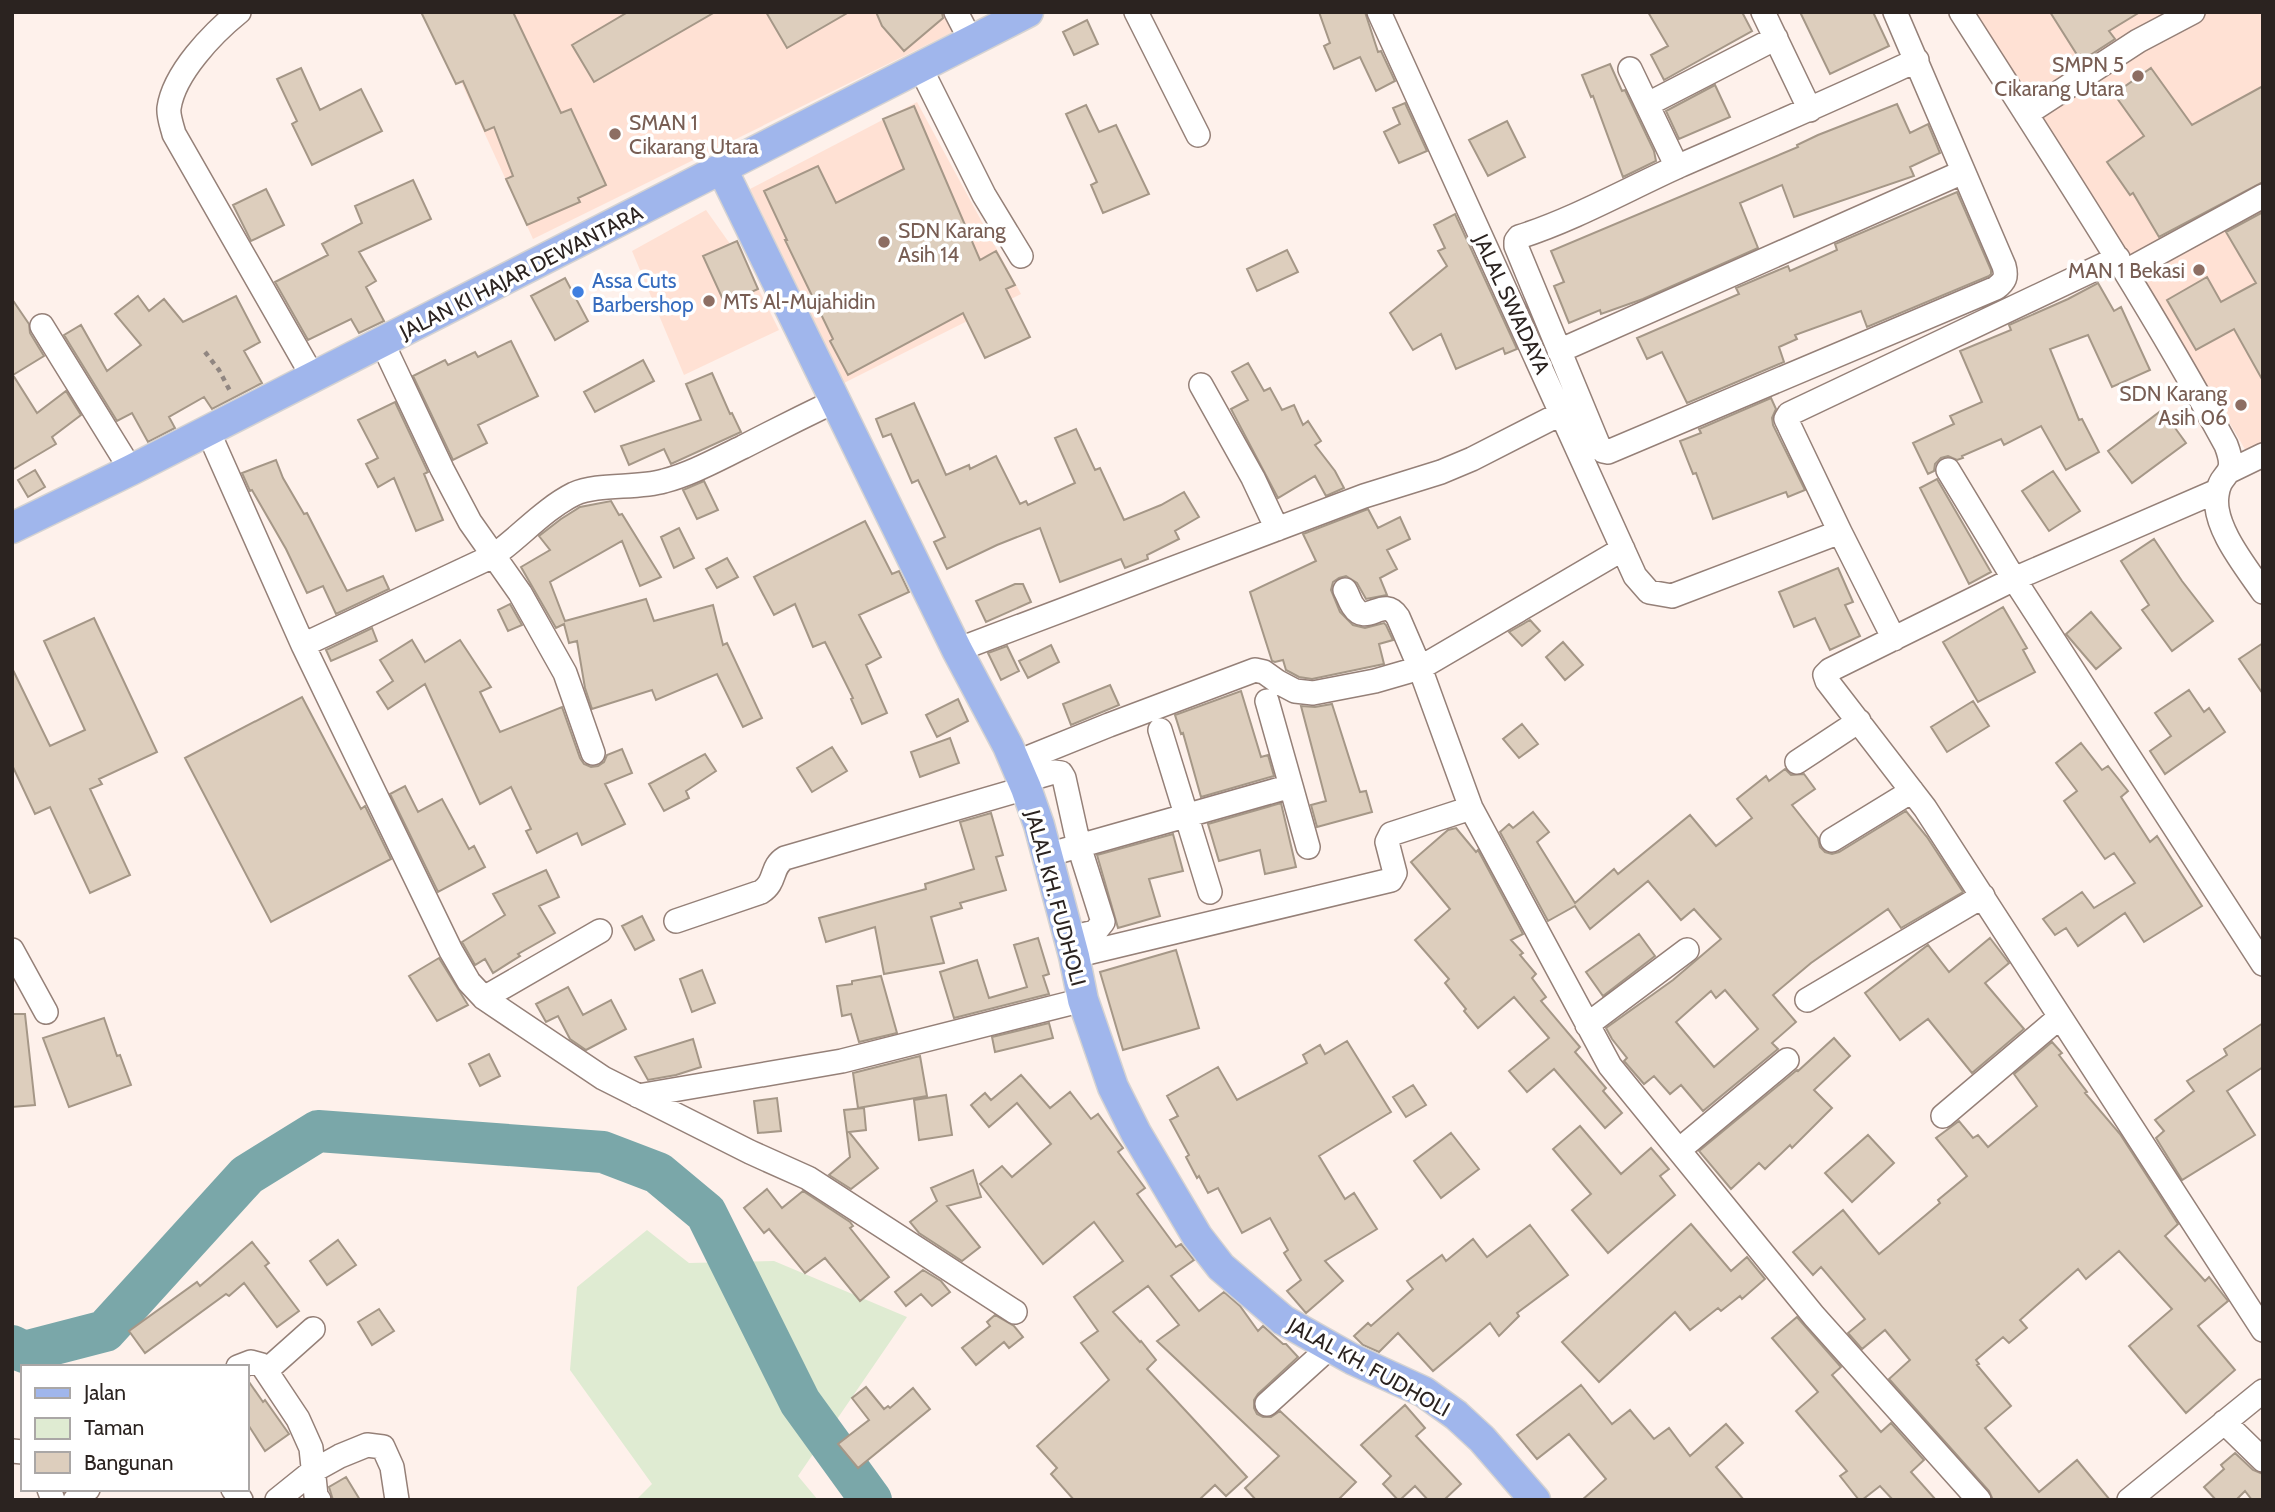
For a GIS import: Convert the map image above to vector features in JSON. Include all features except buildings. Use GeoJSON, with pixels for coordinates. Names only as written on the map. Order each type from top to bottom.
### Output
{"type":"FeatureCollection","features":[{"type":"Feature","properties":{"kind":"main road","name":"JALAN KI HAJAR DEWANTARA"},"geometry":{"type":"LineString","coordinates":[[12,528],[208,431],[1028,12]]}},
{"type":"Feature","properties":{"kind":"main road","name":"JALAL KH. FUDHOLI"},"geometry":{"type":"LineString","coordinates":[[722,169],[1021,777],[1047,855],[1083,1000],[1113,1087],[1136,1133],[1197,1236],[1221,1267],[1283,1320],[1330,1347],[1424,1392],[1455,1415],[1482,1439],[1535,1500]]}},
{"type":"Feature","properties":{"kind":"street"},"geometry":{"type":"LineString","coordinates":[[239,12],[192,61],[176,85],[169,109],[174,134],[313,377]]}},
{"type":"Feature","properties":{"kind":"street"},"geometry":{"type":"LineString","coordinates":[[956,12],[971,41]]}},
{"type":"Feature","properties":{"kind":"street"},"geometry":{"type":"LineString","coordinates":[[1136,12],[1198,135]]}},
{"type":"Feature","properties":{"kind":"street","name":"JALAL SWADAYA"},"geometry":{"type":"LineString","coordinates":[[1379,12],[1635,576],[1649,592],[1672,596],[1840,532]]}},
{"type":"Feature","properties":{"kind":"street"},"geometry":{"type":"LineString","coordinates":[[1763,12],[1810,110]]}},
{"type":"Feature","properties":{"kind":"street"},"geometry":{"type":"LineString","coordinates":[[1895,12],[1917,60],[2004,265],[2007,275],[2004,282],[1996,288],[1608,452],[1598,444],[1516,246],[1519,237],[1552,227],[1677,167],[1917,60]]}},
{"type":"Feature","properties":{"kind":"street"},"geometry":{"type":"LineString","coordinates":[[1961,12],[2122,265],[2179,358],[2227,444],[2232,458],[2230,471],[2217,491],[2216,506],[2224,532],[2263,593]]}},
{"type":"Feature","properties":{"kind":"street"},"geometry":{"type":"LineString","coordinates":[[2026,114],[2138,41],[2193,12]]}},
{"type":"Feature","properties":{"kind":"street"},"geometry":{"type":"LineString","coordinates":[[1648,104],[1776,38]]}},
{"type":"Feature","properties":{"kind":"street"},"geometry":{"type":"LineString","coordinates":[[920,67],[984,195],[1021,256]]}},
{"type":"Feature","properties":{"kind":"street"},"geometry":{"type":"LineString","coordinates":[[1630,69],[1677,167]]}},
{"type":"Feature","properties":{"kind":"street"},"geometry":{"type":"LineString","coordinates":[[1559,351],[1964,173]]}},
{"type":"Feature","properties":{"kind":"street"},"geometry":{"type":"LineString","coordinates":[[1894,639],[1786,419],[1789,414],[2122,265],[2263,196]]}},
{"type":"Feature","properties":{"kind":"street"},"geometry":{"type":"LineString","coordinates":[[42,327],[131,470]]}},
{"type":"Feature","properties":{"kind":"street"},"geometry":{"type":"LineString","coordinates":[[382,342],[470,522],[520,593],[565,673],[593,753]]}},
{"type":"Feature","properties":{"kind":"street"},"geometry":{"type":"LineString","coordinates":[[1201,385],[1253,478],[1277,529]]}},
{"type":"Feature","properties":{"kind":"street"},"geometry":{"type":"LineString","coordinates":[[303,645],[493,556],[556,505],[577,493],[594,489],[645,486],[666,481],[713,462],[835,401]]}},
{"type":"Feature","properties":{"kind":"street"},"geometry":{"type":"LineString","coordinates":[[957,650],[1364,496],[1441,472],[1562,413]]}},
{"type":"Feature","properties":{"kind":"street"},"geometry":{"type":"LineString","coordinates":[[208,431],[303,645],[451,951],[469,982],[484,998],[583,1065],[638,1096],[808,1178],[1015,1312]]}},
{"type":"Feature","properties":{"kind":"street"},"geometry":{"type":"LineString","coordinates":[[2230,471],[2263,455]]}},
{"type":"Feature","properties":{"kind":"street"},"geometry":{"type":"LineString","coordinates":[[1948,470],[2014,579],[2263,964]]}},
{"type":"Feature","properties":{"kind":"street"},"geometry":{"type":"LineString","coordinates":[[2217,491],[2014,579],[1826,673],[1827,681],[1912,791],[1983,896],[2263,1330]]}},
{"type":"Feature","properties":{"kind":"street"},"geometry":{"type":"LineString","coordinates":[[1021,777],[1121,720],[1255,670],[1264,672],[1295,691],[1313,693],[1376,681],[1420,668],[1623,549]]}},
{"type":"Feature","properties":{"kind":"street"},"geometry":{"type":"LineString","coordinates":[[1346,590],[1353,607],[1360,613],[1393,609],[1420,668],[1471,808],[1610,1066],[1814,1316],[1979,1500]]}},
{"type":"Feature","properties":{"kind":"street"},"geometry":{"type":"LineString","coordinates":[[1267,701],[1308,847]]}},
{"type":"Feature","properties":{"kind":"street"},"geometry":{"type":"LineString","coordinates":[[1797,762],[1858,721]]}},
{"type":"Feature","properties":{"kind":"street"},"geometry":{"type":"LineString","coordinates":[[1160,730],[1210,892]]}},
{"type":"Feature","properties":{"kind":"street"},"geometry":{"type":"LineString","coordinates":[[676,922],[761,892],[770,885],[776,867],[785,858],[1021,777],[1054,772],[1060,773],[1064,778],[1079,846],[1103,922],[1095,932],[1072,947]]}},
{"type":"Feature","properties":{"kind":"street"},"geometry":{"type":"LineString","coordinates":[[1047,855],[1290,786]]}},
{"type":"Feature","properties":{"kind":"street"},"geometry":{"type":"LineString","coordinates":[[1832,840],[1912,791]]}},
{"type":"Feature","properties":{"kind":"street"},"geometry":{"type":"LineString","coordinates":[[1072,947],[1391,880],[1395,873],[1387,842],[1391,834],[1471,808]]}},
{"type":"Feature","properties":{"kind":"street"},"geometry":{"type":"LineString","coordinates":[[1807,1000],[1983,896]]}},
{"type":"Feature","properties":{"kind":"street"},"geometry":{"type":"LineString","coordinates":[[484,998],[600,931]]}},
{"type":"Feature","properties":{"kind":"street"},"geometry":{"type":"LineString","coordinates":[[12,950],[46,1012]]}},
{"type":"Feature","properties":{"kind":"street"},"geometry":{"type":"LineString","coordinates":[[1587,1025],[1687,950]]}},
{"type":"Feature","properties":{"kind":"street"},"geometry":{"type":"LineString","coordinates":[[638,1096],[842,1061],[1083,1000]]}},
{"type":"Feature","properties":{"kind":"street"},"geometry":{"type":"LineString","coordinates":[[1943,1116],[2060,1017]]}},
{"type":"Feature","properties":{"kind":"street"},"geometry":{"type":"LineString","coordinates":[[1679,1150],[1787,1060]]}},
{"type":"Feature","properties":{"kind":"street"},"geometry":{"type":"LineString","coordinates":[[267,1370],[313,1329]]}},
{"type":"Feature","properties":{"kind":"street"},"geometry":{"type":"LineString","coordinates":[[1267,1404],[1330,1347]]}},
{"type":"Feature","properties":{"kind":"street"},"geometry":{"type":"LineString","coordinates":[[244,1365],[262,1365],[298,1419],[311,1448],[316,1496],[319,1500]]}},
{"type":"Feature","properties":{"kind":"street"},"geometry":{"type":"LineString","coordinates":[[2129,1500],[2263,1391]]}},
{"type":"Feature","properties":{"kind":"street"},"geometry":{"type":"LineString","coordinates":[[2224,1422],[2263,1460]]}},
{"type":"Feature","properties":{"kind":"street"},"geometry":{"type":"LineString","coordinates":[[277,1500],[313,1471],[367,1445],[383,1447],[391,1467],[397,1500]]}},
{"type":"Feature","properties":{"kind":"path"},"geometry":{"type":"LineString","coordinates":[[205,352],[219,370],[242,413]]}},
{"type":"Feature","properties":{"kind":"shaded area","name":"SMAN 1 Cikarang Utara"},"geometry":{"type":"Polygon","coordinates":[[[429,12],[950,12],[959,29],[533,239],[429,12]]]}},
{"type":"Feature","properties":{"kind":"shaded area"},"geometry":{"type":"Polygon","coordinates":[[[1973,12],[2263,12],[2263,449],[2249,456],[2193,361],[1973,12]]]}},
{"type":"Feature","properties":{"kind":"shaded area","name":"SDN Karang Asih 14"},"geometry":{"type":"Polygon","coordinates":[[[917,102],[1021,294],[844,383],[750,189],[917,102]]]}},
{"type":"Feature","properties":{"kind":"shaded area","name":"MTs Al-Mujahidin"},"geometry":{"type":"Polygon","coordinates":[[[706,210],[750,272],[779,330],[684,375],[632,251],[706,210]]]}},
{"type":"Feature","properties":{"kind":"green space"},"geometry":{"type":"Polygon","coordinates":[[[647,1230],[689,1263],[774,1261],[907,1317],[798,1476],[818,1500],[636,1500],[652,1484],[570,1370],[577,1287],[647,1230]]]}},
{"type":"Feature","properties":{"kind":"waterway"},"geometry":{"type":"LineString","coordinates":[[12,1346],[24,1352],[105,1331],[247,1175],[318,1131],[603,1152],[658,1173],[706,1213],[800,1402],[871,1500]]}},
{"type":"Feature","properties":{"kind":"place","name":"SMPN 5 Cikarang Utara"},"geometry":{"type":"Point","coordinates":[2138,76]}},
{"type":"Feature","properties":{"kind":"place","name":"SMAN 1 Cikarang Utara"},"geometry":{"type":"Point","coordinates":[615,134]}},
{"type":"Feature","properties":{"kind":"place","name":"SDN Karang Asih 14"},"geometry":{"type":"Point","coordinates":[884,242]}},
{"type":"Feature","properties":{"kind":"place","name":"MAN 1 Bekasi"},"geometry":{"type":"Point","coordinates":[2199,270]}},
{"type":"Feature","properties":{"kind":"place","name":"Assa Cuts Barbershop"},"geometry":{"type":"Point","coordinates":[578,292]}},
{"type":"Feature","properties":{"kind":"place","name":"MTs Al-Mujahidin"},"geometry":{"type":"Point","coordinates":[709,301]}},
{"type":"Feature","properties":{"kind":"place","name":"SDN Karang Asih 06"},"geometry":{"type":"Point","coordinates":[2241,405]}}]}
